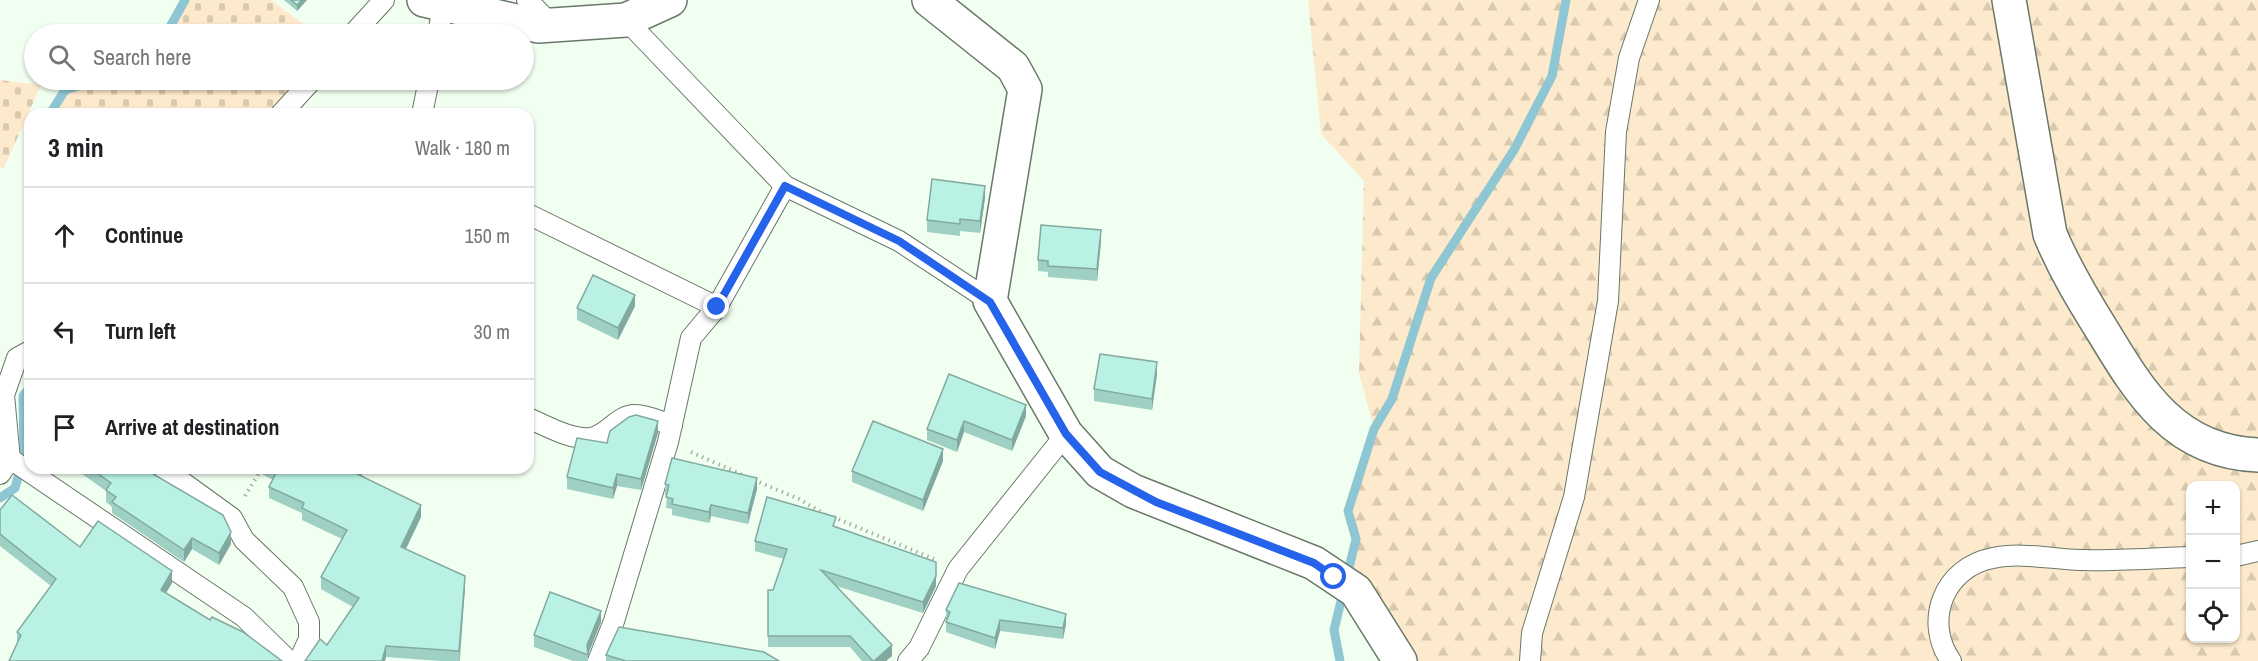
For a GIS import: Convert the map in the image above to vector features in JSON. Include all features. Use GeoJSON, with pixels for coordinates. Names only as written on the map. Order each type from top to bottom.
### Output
{"type":"FeatureCollection","features":[{"type":"Feature","properties":{"kind":"street"},"geometry":{"type":"LineString","coordinates":[[534,26],[626,20],[670,0]]}},
{"type":"Feature","properties":{"kind":"street"},"geometry":{"type":"LineString","coordinates":[[929,0],[1013,67],[1025,89],[990,302],[1066,434],[1100,472],[1133,491],[1314,563],[1345,584],[1400,661]]}},
{"type":"Feature","properties":{"kind":"street"},"geometry":{"type":"LineString","coordinates":[[2009,0],[2050,234],[2065,270],[2133,381],[2164,418],[2205,442],[2229,450],[2258,455]]}},
{"type":"Feature","properties":{"kind":"street"},"geometry":{"type":"LineString","coordinates":[[435,14],[521,24]]}},
{"type":"Feature","properties":{"kind":"lane"},"geometry":{"type":"LineString","coordinates":[[362,24],[384,0]]}},
{"type":"Feature","properties":{"kind":"lane"},"geometry":{"type":"LineString","coordinates":[[527,0],[552,25]]}},
{"type":"Feature","properties":{"kind":"lane"},"geometry":{"type":"LineString","coordinates":[[1530,661],[1532,633],[1576,485],[1608,301],[1616,132],[1629,58],[1649,0]]}},
{"type":"Feature","properties":{"kind":"lane"},"geometry":{"type":"LineString","coordinates":[[626,20],[785,186],[899,241],[990,302]]}},
{"type":"Feature","properties":{"kind":"lane"},"geometry":{"type":"LineString","coordinates":[[286,108],[303,90]]}},
{"type":"Feature","properties":{"kind":"lane"},"geometry":{"type":"LineString","coordinates":[[423,108],[427,90]]}},
{"type":"Feature","properties":{"kind":"lane"},"geometry":{"type":"LineString","coordinates":[[598,661],[614,621],[670,433],[691,338],[717,307],[785,186]]}},
{"type":"Feature","properties":{"kind":"lane"},"geometry":{"type":"LineString","coordinates":[[534,217],[717,307]]}},
{"type":"Feature","properties":{"kind":"lane"},"geometry":{"type":"LineString","coordinates":[[24,354],[17,358],[4,395],[6,462],[24,471]]}},
{"type":"Feature","properties":{"kind":"lane"},"geometry":{"type":"LineString","coordinates":[[534,420],[573,436],[588,438],[603,435],[622,418],[635,414],[670,433]]}},
{"type":"Feature","properties":{"kind":"lane"},"geometry":{"type":"LineString","coordinates":[[908,661],[920,648],[958,569],[1066,434]]}},
{"type":"Feature","properties":{"kind":"lane"},"geometry":{"type":"LineString","coordinates":[[30,474],[244,616],[289,661]]}},
{"type":"Feature","properties":{"kind":"lane"},"geometry":{"type":"LineString","coordinates":[[170,474],[231,519],[244,540],[293,588],[309,622],[309,639],[299,661]]}},
{"type":"Feature","properties":{"kind":"lane"},"geometry":{"type":"LineString","coordinates":[[2240,554],[2258,551]]}},
{"type":"Feature","properties":{"kind":"lane"},"geometry":{"type":"LineString","coordinates":[[1951,661],[1940,639],[1938,610],[1943,596],[1952,583],[1962,571],[1978,562],[2011,555],[2081,560],[2186,557]]}},
{"type":"Feature","properties":{"kind":"path"},"geometry":{"type":"LineString","coordinates":[[670,433],[825,514],[958,569]]}},
{"type":"Feature","properties":{"kind":"green space"},"geometry":{"type":"Polygon","coordinates":[[[185,0],[271,0],[303,24],[172,24],[185,0]]]}},
{"type":"Feature","properties":{"kind":"green space"},"geometry":{"type":"Polygon","coordinates":[[[1308,0],[2258,0],[2258,661],[1409,661],[1345,586],[1356,539],[1348,511],[1374,429],[1359,373],[1364,181],[1321,134],[1308,0]]]}},
{"type":"Feature","properties":{"kind":"green space"},"geometry":{"type":"Polygon","coordinates":[[[0,80],[24,83],[24,90],[39,90],[31,108],[24,108],[24,123],[4,168],[0,167],[0,80]]]}},
{"type":"Feature","properties":{"kind":"green space"},"geometry":{"type":"Polygon","coordinates":[[[65,90],[303,90],[286,108],[54,108],[65,90]]]}},
{"type":"Feature","properties":{"kind":"building"},"geometry":{"type":"Polygon","coordinates":[[[291,0],[302,0],[297,5],[291,0]]]}},
{"type":"Feature","properties":{"kind":"building"},"geometry":{"type":"Polygon","coordinates":[[[932,179],[985,186],[980,221],[960,219],[960,224],[927,220],[932,179]]]}},
{"type":"Feature","properties":{"kind":"building"},"geometry":{"type":"Polygon","coordinates":[[[1041,225],[1101,230],[1097,269],[1048,266],[1048,261],[1038,260],[1041,225]]]}},
{"type":"Feature","properties":{"kind":"building"},"geometry":{"type":"Polygon","coordinates":[[[593,275],[635,295],[618,328],[577,308],[593,275]]]}},
{"type":"Feature","properties":{"kind":"building"},"geometry":{"type":"Polygon","coordinates":[[[1100,354],[1157,362],[1152,399],[1094,389],[1100,354]]]}},
{"type":"Feature","properties":{"kind":"building"},"geometry":{"type":"Polygon","coordinates":[[[949,374],[1026,405],[1012,440],[964,421],[957,440],[927,429],[949,374]]]}},
{"type":"Feature","properties":{"kind":"building"},"geometry":{"type":"Polygon","coordinates":[[[636,415],[658,421],[641,479],[617,474],[613,488],[567,477],[577,438],[607,443],[610,431],[629,417],[636,415]]]}},
{"type":"Feature","properties":{"kind":"building"},"geometry":{"type":"Polygon","coordinates":[[[873,421],[943,449],[923,500],[852,471],[873,421]]]}},
{"type":"Feature","properties":{"kind":"building"},"geometry":{"type":"Polygon","coordinates":[[[672,458],[757,478],[748,513],[711,505],[709,512],[672,504],[673,499],[666,497],[669,485],[665,484],[672,458]]]}},
{"type":"Feature","properties":{"kind":"building"},"geometry":{"type":"Polygon","coordinates":[[[98,474],[153,474],[223,515],[231,532],[219,553],[192,538],[184,550],[112,502],[116,497],[106,490],[111,483],[98,474]]]}},
{"type":"Feature","properties":{"kind":"building"},"geometry":{"type":"Polygon","coordinates":[[[276,474],[357,474],[421,505],[401,547],[465,576],[459,651],[386,646],[382,661],[305,661],[320,639],[327,645],[359,598],[321,577],[347,530],[302,508],[304,503],[269,487],[276,474]]]}},
{"type":"Feature","properties":{"kind":"building"},"geometry":{"type":"Polygon","coordinates":[[[12,495],[80,547],[98,521],[172,571],[161,590],[210,620],[212,617],[243,632],[282,661],[9,661],[21,635],[17,632],[56,579],[0,534],[0,510],[12,495]]]}},
{"type":"Feature","properties":{"kind":"building"},"geometry":{"type":"Polygon","coordinates":[[[767,497],[836,517],[833,526],[936,562],[936,576],[923,602],[821,570],[892,645],[874,661],[850,636],[768,636],[768,590],[773,590],[787,549],[755,541],[767,497]]]}},
{"type":"Feature","properties":{"kind":"building"},"geometry":{"type":"Polygon","coordinates":[[[959,583],[1066,614],[1063,628],[1000,620],[995,638],[946,622],[950,612],[946,610],[959,583]]]}},
{"type":"Feature","properties":{"kind":"building"},"geometry":{"type":"Polygon","coordinates":[[[550,592],[601,611],[587,645],[588,655],[534,635],[550,592]]]}},
{"type":"Feature","properties":{"kind":"building"},"geometry":{"type":"Polygon","coordinates":[[[619,627],[764,652],[779,661],[626,661],[606,655],[619,627]]]}},
{"type":"Feature","properties":{"kind":"waterway"},"geometry":{"type":"LineString","coordinates":[[172,24],[185,0]]}},
{"type":"Feature","properties":{"kind":"waterway"},"geometry":{"type":"LineString","coordinates":[[1340,661],[1334,630],[1356,539],[1348,511],[1374,429],[1392,399],[1431,278],[1514,150],[1552,76],[1566,0]]}},
{"type":"Feature","properties":{"kind":"waterway"},"geometry":{"type":"LineString","coordinates":[[54,108],[65,90]]}},
{"type":"Feature","properties":{"kind":"waterway"},"geometry":{"type":"LineString","coordinates":[[24,395],[24,456]]}},
{"type":"Feature","properties":{"kind":"waterway"},"geometry":{"type":"LineString","coordinates":[[0,498],[15,488],[24,456]]}},
{"type":"Feature","properties":{"kind":"route"},"geometry":{"type":"LineString","coordinates":[[717,307],[785,186],[899,241],[990,302],[1066,434],[1100,472],[1156,502],[1314,563],[1334,577]]}}]}
